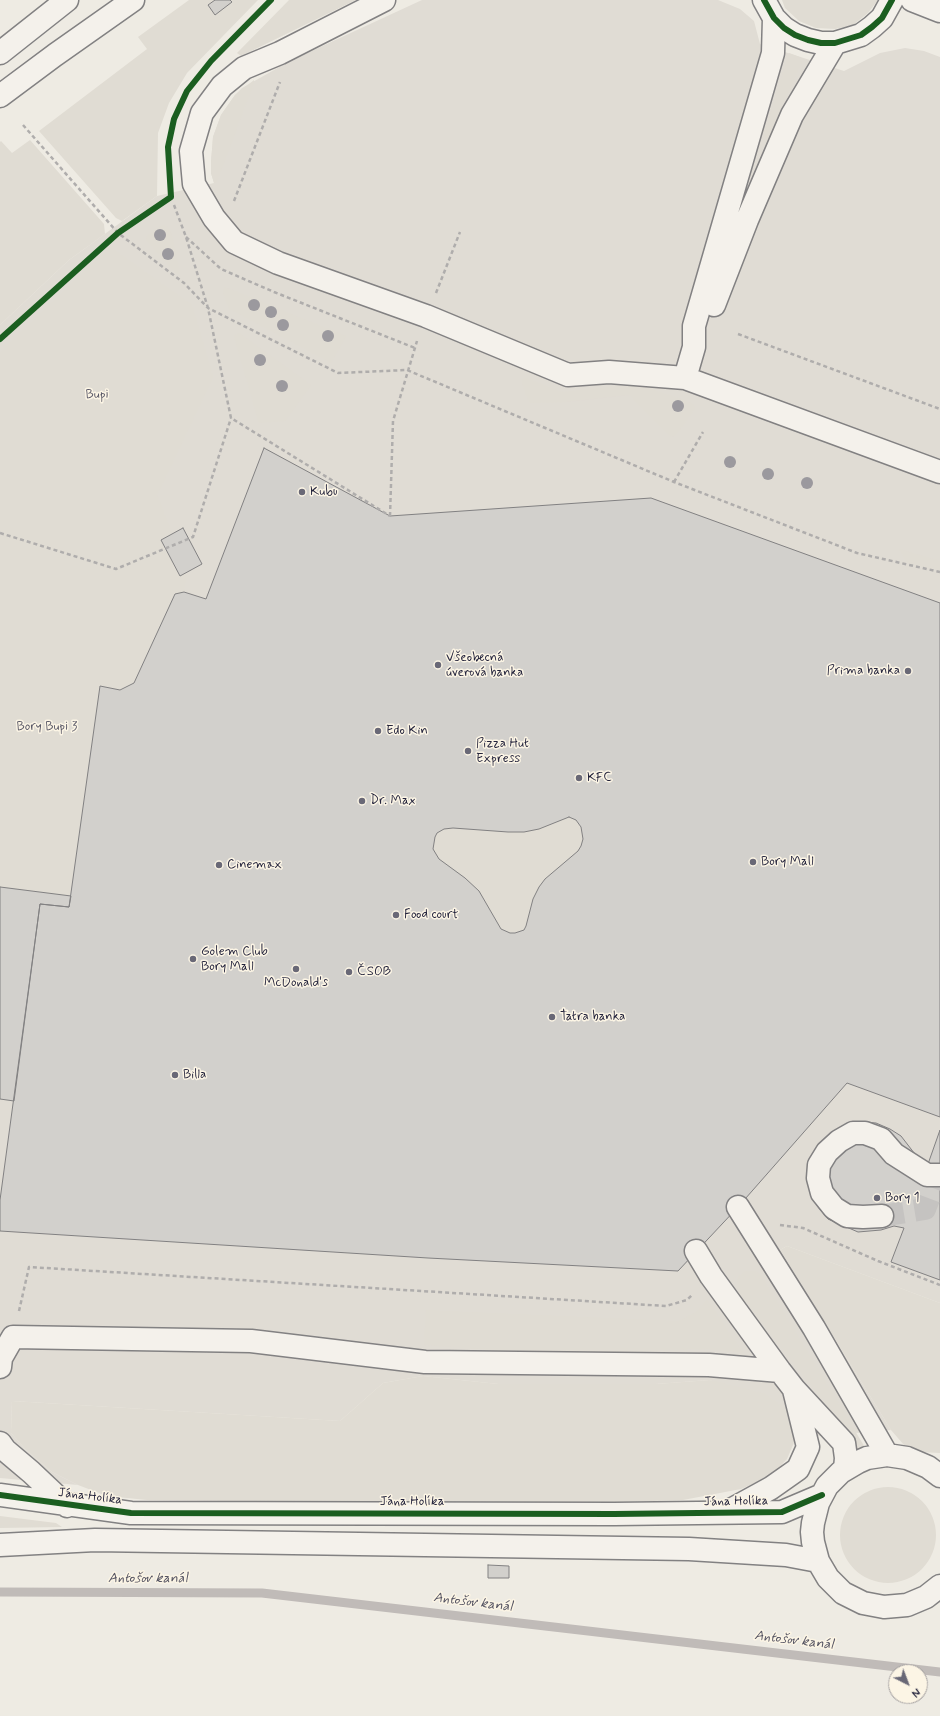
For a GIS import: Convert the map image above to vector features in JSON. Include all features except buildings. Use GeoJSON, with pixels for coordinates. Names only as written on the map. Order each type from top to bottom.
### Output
{"type":"FeatureCollection","features":[{"type":"Feature","properties":{"kind":"street"},"geometry":{"type":"LineString","coordinates":[[0,53],[66,0]]}},
{"type":"Feature","properties":{"kind":"street"},"geometry":{"type":"LineString","coordinates":[[0,96],[133,0]]}},
{"type":"Feature","properties":{"kind":"street"},"geometry":{"type":"LineString","coordinates":[[384,0],[280,53],[244,68],[222,86],[202,113],[191,151],[194,184],[214,218],[234,242],[278,264],[426,316],[568,375],[609,372],[685,378],[940,472]]}},
{"type":"Feature","properties":{"kind":"street"},"geometry":{"type":"LineString","coordinates":[[769,9],[784,28],[795,35],[821,43],[835,43],[861,35],[872,27],[882,18],[892,0]]}},
{"type":"Feature","properties":{"kind":"street"},"geometry":{"type":"LineString","coordinates":[[912,0],[940,11]]}},
{"type":"Feature","properties":{"kind":"street"},"geometry":{"type":"LineString","coordinates":[[694,347],[694,326],[773,54],[769,9]]}},
{"type":"Feature","properties":{"kind":"street"},"geometry":{"type":"LineString","coordinates":[[685,378],[694,347],[706,327],[747,220],[792,115],[835,43]]}},
{"type":"Feature","properties":{"kind":"street"},"geometry":{"type":"LineString","coordinates":[[882,1216],[847,1216],[834,1208],[822,1194],[818,1178],[819,1165],[827,1152],[839,1141],[853,1133],[865,1133],[881,1139],[894,1154],[927,1175],[940,1175]]}},
{"type":"Feature","properties":{"kind":"street"},"geometry":{"type":"LineString","coordinates":[[738,1206],[814,1328],[887,1456]]}},
{"type":"Feature","properties":{"kind":"street"},"geometry":{"type":"LineString","coordinates":[[696,1251],[711,1276],[780,1371],[794,1389],[844,1443],[846,1458],[845,1469]]}},
{"type":"Feature","properties":{"kind":"street"},"geometry":{"type":"LineString","coordinates":[[0,1367],[1,1358],[13,1337],[251,1341],[425,1362],[709,1365],[780,1371]]}},
{"type":"Feature","properties":{"kind":"street"},"geometry":{"type":"LineString","coordinates":[[726,1513],[771,1488],[798,1469],[808,1447],[794,1389]]}},
{"type":"Feature","properties":{"kind":"street"},"geometry":{"type":"LineString","coordinates":[[0,1443],[4,1450],[31,1472],[67,1506]]}},
{"type":"Feature","properties":{"kind":"street"},"geometry":{"type":"LineString","coordinates":[[938,1590],[917,1601],[896,1607],[884,1607],[863,1603],[852,1598],[828,1578],[818,1561],[813,1542],[813,1522],[818,1503],[827,1486],[845,1469],[867,1458],[887,1456],[907,1458],[928,1467],[940,1476]]}},
{"type":"Feature","properties":{"kind":"street"},"geometry":{"type":"LineString","coordinates":[[916,1461],[940,1460]]}},
{"type":"Feature","properties":{"kind":"street","name":"Jána Holíka"},"geometry":{"type":"LineString","coordinates":[[0,1495],[67,1506],[131,1513],[726,1513],[782,1512],[822,1495]]}},
{"type":"Feature","properties":{"kind":"street"},"geometry":{"type":"LineString","coordinates":[[0,1544],[95,1540],[689,1549],[786,1555],[818,1561]]}},
{"type":"Feature","properties":{"kind":"path"},"geometry":{"type":"LineString","coordinates":[[232,207],[283,76]]}},
{"type":"Feature","properties":{"kind":"path"},"geometry":{"type":"LineString","coordinates":[[23,125],[118,233],[184,283],[208,308],[338,373],[407,370],[674,482],[857,552],[940,572]]}},
{"type":"Feature","properties":{"kind":"path"},"geometry":{"type":"LineString","coordinates":[[0,532],[116,569],[193,537],[231,418],[208,308],[186,237],[173,203]]}},
{"type":"Feature","properties":{"kind":"path"},"geometry":{"type":"LineString","coordinates":[[112,238],[125,228]]}},
{"type":"Feature","properties":{"kind":"path"},"geometry":{"type":"LineString","coordinates":[[231,418],[390,516],[392,421],[407,370],[426,316],[460,232]]}},
{"type":"Feature","properties":{"kind":"path"},"geometry":{"type":"LineString","coordinates":[[738,334],[940,409]]}},
{"type":"Feature","properties":{"kind":"path"},"geometry":{"type":"LineString","coordinates":[[674,482],[703,432]]}},
{"type":"Feature","properties":{"kind":"path"},"geometry":{"type":"LineString","coordinates":[[13,1337],[29,1267],[426,1291]]}},
{"type":"Feature","properties":{"kind":"shaded area"},"geometry":{"type":"Polygon","coordinates":[[[422,0],[718,0],[740,9],[754,21],[760,44],[844,71],[880,53],[905,48],[924,51],[940,57],[940,1303],[787,1246],[780,1250],[891,1430],[796,1438],[710,1380],[656,1384],[498,1384],[423,1376],[383,1383],[340,1421],[12,1401],[11,1433],[26,1450],[52,1472],[78,1485],[0,1478],[0,325],[69,260],[157,196],[214,183],[211,173],[213,137],[221,115],[235,95],[242,88],[290,61],[422,0]]]}},
{"type":"Feature","properties":{"kind":"green space"},"geometry":{"type":"Polygon","coordinates":[[[189,0],[258,0],[187,73],[169,103],[158,133],[157,196],[122,221],[116,218],[39,131],[147,49],[138,37],[189,0]]]}},
{"type":"Feature","properties":{"kind":"green space"},"geometry":{"type":"Polygon","coordinates":[[[289,0],[356,0],[241,56],[237,53],[289,0]]]}},
{"type":"Feature","properties":{"kind":"green space"},"geometry":{"type":"Polygon","coordinates":[[[782,0],[878,0],[868,13],[853,25],[835,29],[816,28],[799,21],[785,8],[782,0]]]}},
{"type":"Feature","properties":{"kind":"green space"},"geometry":{"type":"Polygon","coordinates":[[[789,53],[800,57],[802,61],[769,136],[766,138],[764,135],[789,53]]]}},
{"type":"Feature","properties":{"kind":"green space"},"geometry":{"type":"Polygon","coordinates":[[[254,80],[217,181],[214,183],[211,173],[213,137],[221,115],[235,95],[254,80]]]}},
{"type":"Feature","properties":{"kind":"green space"},"geometry":{"type":"Polygon","coordinates":[[[30,140],[104,224],[105,234],[69,260],[0,325],[0,142],[1,141],[12,153],[30,140]]]}},
{"type":"Feature","properties":{"kind":"green space"},"geometry":{"type":"Polygon","coordinates":[[[163,225],[167,226],[172,235],[180,273],[178,274],[146,239],[147,236],[163,225]]]}},
{"type":"Feature","properties":{"kind":"green space","name":"Bupi"},"geometry":{"type":"Polygon","coordinates":[[[110,247],[192,305],[213,377],[157,495],[187,572],[184,592],[175,594],[134,683],[120,690],[100,687],[71,896],[0,887],[0,353],[110,247]]]}},
{"type":"Feature","properties":{"kind":"green space"},"geometry":{"type":"Polygon","coordinates":[[[225,287],[346,336],[331,363],[229,309],[223,292],[225,287]]]}},
{"type":"Feature","properties":{"kind":"green space"},"geometry":{"type":"Polygon","coordinates":[[[239,333],[311,385],[285,421],[259,423],[234,336],[239,333]]]}},
{"type":"Feature","properties":{"kind":"green space"},"geometry":{"type":"Polygon","coordinates":[[[526,378],[561,392],[637,384],[692,403],[695,408],[673,437],[670,436],[630,395],[567,402],[531,403],[528,400],[522,383],[522,380],[526,378]]]}},
{"type":"Feature","properties":{"kind":"green space"},"geometry":{"type":"Polygon","coordinates":[[[899,549],[940,561],[940,571],[908,563],[899,549]]]}},
{"type":"Feature","properties":{"kind":"green space"},"geometry":{"type":"Polygon","coordinates":[[[569,817],[576,820],[581,827],[583,839],[581,846],[578,851],[539,887],[533,899],[524,930],[515,933],[510,933],[501,929],[479,891],[465,878],[439,859],[433,849],[437,833],[444,829],[524,832],[569,817]]]}},
{"type":"Feature","properties":{"kind":"green space"},"geometry":{"type":"Polygon","coordinates":[[[787,1246],[940,1303],[940,1453],[920,1452],[904,1445],[891,1430],[780,1250],[787,1246]]]}},
{"type":"Feature","properties":{"kind":"green space"},"geometry":{"type":"Polygon","coordinates":[[[746,1271],[753,1271],[760,1274],[866,1449],[852,1454],[844,1427],[738,1291],[738,1277],[746,1271]]]}},
{"type":"Feature","properties":{"kind":"green space"},"geometry":{"type":"Polygon","coordinates":[[[707,1300],[743,1353],[708,1349],[624,1353],[545,1354],[424,1345],[426,1310],[679,1321],[699,1310],[707,1300]]]}},
{"type":"Feature","properties":{"kind":"green space"},"geometry":{"type":"Polygon","coordinates":[[[423,1376],[498,1384],[656,1384],[710,1380],[763,1393],[782,1406],[795,1420],[796,1438],[787,1459],[771,1476],[741,1489],[683,1500],[522,1505],[147,1500],[107,1496],[78,1485],[52,1472],[26,1450],[11,1433],[12,1401],[340,1421],[383,1383],[423,1376]]]}},
{"type":"Feature","properties":{"kind":"green space"},"geometry":{"type":"Polygon","coordinates":[[[888,1487],[906,1491],[915,1495],[922,1501],[928,1508],[932,1517],[936,1535],[932,1553],[928,1562],[922,1569],[915,1575],[906,1579],[888,1583],[870,1579],[861,1575],[854,1569],[848,1562],[844,1553],[840,1535],[844,1517],[848,1508],[854,1501],[861,1495],[870,1491],[888,1487]]]}},
{"type":"Feature","properties":{"kind":"green space"},"geometry":{"type":"Polygon","coordinates":[[[0,1516],[56,1523],[62,1527],[0,1528],[0,1516]]]}},
{"type":"Feature","properties":{"kind":"waterway","name":"Antošov kanál"},"geometry":{"type":"LineString","coordinates":[[0,1592],[262,1593],[940,1672]]}},
{"type":"Feature","properties":{"kind":"tunnel"},"geometry":{"type":"LineString","coordinates":[[882,1216],[925,1209],[940,1170]]}},
{"type":"Feature","properties":{"kind":"cycle path"},"geometry":{"type":"LineString","coordinates":[[0,339],[118,233],[171,197],[168,147],[174,119],[187,91],[211,61],[271,0]]}},
{"type":"Feature","properties":{"kind":"cycle path"},"geometry":{"type":"LineString","coordinates":[[764,0],[774,18],[784,28],[795,35],[821,43],[835,43],[861,35],[882,18],[892,0]]}},
{"type":"Feature","properties":{"kind":"cycle path"},"geometry":{"type":"LineString","coordinates":[[0,1495],[131,1513],[614,1514],[782,1512],[822,1495]]}},
{"type":"Feature","properties":{"kind":"place","name":"Kubu"},"geometry":{"type":"Point","coordinates":[302,492]}},
{"type":"Feature","properties":{"kind":"place","name":"Všeobecná úverová banka"},"geometry":{"type":"Point","coordinates":[438,665]}},
{"type":"Feature","properties":{"kind":"place","name":"Prima banka"},"geometry":{"type":"Point","coordinates":[908,671]}},
{"type":"Feature","properties":{"kind":"place","name":"Edo Kin"},"geometry":{"type":"Point","coordinates":[378,731]}},
{"type":"Feature","properties":{"kind":"place","name":"Pizza Hut Express"},"geometry":{"type":"Point","coordinates":[468,751]}},
{"type":"Feature","properties":{"kind":"place","name":"KFC"},"geometry":{"type":"Point","coordinates":[579,778]}},
{"type":"Feature","properties":{"kind":"place","name":"Dr. Max"},"geometry":{"type":"Point","coordinates":[362,801]}},
{"type":"Feature","properties":{"kind":"place","name":"Bory Mall"},"geometry":{"type":"Point","coordinates":[753,862]}},
{"type":"Feature","properties":{"kind":"place","name":"Cinemax"},"geometry":{"type":"Point","coordinates":[219,865]}},
{"type":"Feature","properties":{"kind":"place","name":"Food court"},"geometry":{"type":"Point","coordinates":[396,915]}},
{"type":"Feature","properties":{"kind":"place","name":"Golem Club Bory Mall"},"geometry":{"type":"Point","coordinates":[193,959]}},
{"type":"Feature","properties":{"kind":"place","name":"McDonald's"},"geometry":{"type":"Point","coordinates":[296,969]}},
{"type":"Feature","properties":{"kind":"place","name":"ČSOB"},"geometry":{"type":"Point","coordinates":[349,972]}},
{"type":"Feature","properties":{"kind":"place","name":"Tatra banka"},"geometry":{"type":"Point","coordinates":[552,1017]}},
{"type":"Feature","properties":{"kind":"place","name":"Billa"},"geometry":{"type":"Point","coordinates":[175,1075]}},
{"type":"Feature","properties":{"kind":"place","name":"Bory 1"},"geometry":{"type":"Point","coordinates":[877,1198]}},
{"type":"Feature","properties":{"kind":"park label","name":"Bory Bupi 3"},"geometry":{"type":"Point","coordinates":[47,727]}}]}
